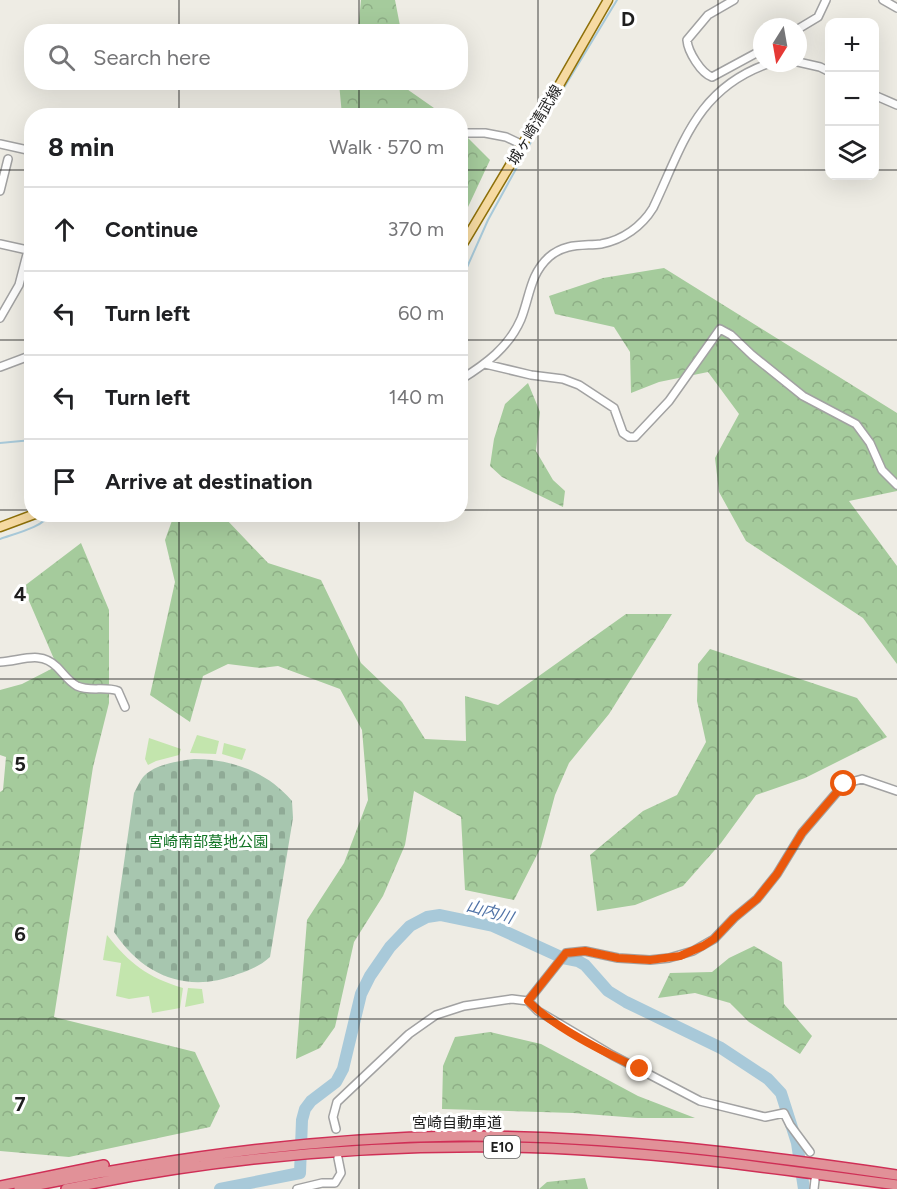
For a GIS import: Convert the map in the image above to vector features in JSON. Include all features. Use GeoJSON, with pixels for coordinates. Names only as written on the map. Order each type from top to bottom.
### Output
{"type":"FeatureCollection","features":[{"type":"Feature","properties":{"kind":"highway","name":"宮崎自動車道"},"geometry":{"type":"LineString","coordinates":[[19,1189],[170,1160],[319,1143],[462,1136],[661,1146],[897,1175]]}},
{"type":"Feature","properties":{"kind":"highway","name":"宮崎自動車道"},"geometry":{"type":"LineString","coordinates":[[66,1189],[176,1169],[286,1155],[415,1147],[504,1147],[669,1157],[897,1185]]}},
{"type":"Feature","properties":{"kind":"highway"},"geometry":{"type":"LineString","coordinates":[[0,1186],[120,1162],[170,1160]]}},
{"type":"Feature","properties":{"kind":"highway"},"geometry":{"type":"LineString","coordinates":[[82,1189],[108,1180]]}},
{"type":"Feature","properties":{"kind":"main road","name":"城ヶ崎清武線"},"geometry":{"type":"LineString","coordinates":[[468,236],[608,0]]}},
{"type":"Feature","properties":{"kind":"main road"},"geometry":{"type":"LineString","coordinates":[[0,527],[24,518]]}},
{"type":"Feature","properties":{"kind":"street"},"geometry":{"type":"LineString","coordinates":[[734,0],[708,15],[687,40],[688,46],[705,73],[712,78],[753,55]]}},
{"type":"Feature","properties":{"kind":"street"},"geometry":{"type":"LineString","coordinates":[[807,24],[818,17],[826,0]]}},
{"type":"Feature","properties":{"kind":"street"},"geometry":{"type":"LineString","coordinates":[[883,0],[897,8]]}},
{"type":"Feature","properties":{"kind":"street"},"geometry":{"type":"LineString","coordinates":[[807,64],[825,70]]}},
{"type":"Feature","properties":{"kind":"street"},"geometry":{"type":"LineString","coordinates":[[468,375],[485,364],[511,338],[521,317],[532,280],[537,270],[549,257],[566,247],[611,241],[632,231],[647,217],[686,136],[702,109],[724,87],[753,70]]}},
{"type":"Feature","properties":{"kind":"street"},"geometry":{"type":"LineString","coordinates":[[879,97],[897,105]]}},
{"type":"Feature","properties":{"kind":"street"},"geometry":{"type":"LineString","coordinates":[[468,133],[506,137],[523,145]]}},
{"type":"Feature","properties":{"kind":"street"},"geometry":{"type":"LineString","coordinates":[[0,144],[24,149]]}},
{"type":"Feature","properties":{"kind":"street"},"geometry":{"type":"LineString","coordinates":[[0,191],[2,171],[8,159]]}},
{"type":"Feature","properties":{"kind":"street"},"geometry":{"type":"LineString","coordinates":[[0,244],[24,250]]}},
{"type":"Feature","properties":{"kind":"street"},"geometry":{"type":"LineString","coordinates":[[0,318],[19,285],[24,270]]}},
{"type":"Feature","properties":{"kind":"street"},"geometry":{"type":"LineString","coordinates":[[485,364],[531,375],[563,379],[579,385],[614,408],[623,433],[629,437],[635,437],[669,401],[720,329],[731,334],[796,392],[856,424],[870,443],[882,470],[897,485]]}},
{"type":"Feature","properties":{"kind":"street"},"geometry":{"type":"LineString","coordinates":[[0,367],[24,358]]}},
{"type":"Feature","properties":{"kind":"street"},"geometry":{"type":"LineString","coordinates":[[0,662],[39,656],[50,660],[75,685],[88,689],[110,688],[118,691],[126,707]]}},
{"type":"Feature","properties":{"kind":"street"},"geometry":{"type":"LineString","coordinates":[[528,1001],[566,953],[585,951],[618,958],[650,960],[680,956],[703,946],[714,939],[757,899],[777,874],[802,833],[844,784],[862,779],[897,791]]}},
{"type":"Feature","properties":{"kind":"street"},"geometry":{"type":"LineString","coordinates":[[336,1129],[333,1117],[337,1102],[409,1034],[436,1016],[464,1006],[512,999],[528,1001],[538,1011],[612,1055],[700,1101],[765,1117],[784,1113],[810,1152]]}},
{"type":"Feature","properties":{"kind":"street"},"geometry":{"type":"LineString","coordinates":[[297,1189],[322,1183],[335,1183],[341,1173],[338,1158]]}},
{"type":"Feature","properties":{"kind":"street"},"geometry":{"type":"LineString","coordinates":[[814,1189],[815,1180]]}},
{"type":"Feature","properties":{"kind":"green space"},"geometry":{"type":"Polygon","coordinates":[[[361,0],[395,0],[400,24],[359,24],[361,0]]]}},
{"type":"Feature","properties":{"kind":"green space"},"geometry":{"type":"Polygon","coordinates":[[[340,90],[408,90],[434,108],[341,108],[340,90]]]}},
{"type":"Feature","properties":{"kind":"green space"},"geometry":{"type":"Polygon","coordinates":[[[468,138],[490,160],[468,207],[468,138]]]}},
{"type":"Feature","properties":{"kind":"green space"},"geometry":{"type":"Polygon","coordinates":[[[664,268],[897,413],[897,491],[849,501],[897,566],[897,664],[863,618],[746,541],[719,492],[715,458],[739,414],[708,372],[659,382],[631,393],[630,352],[614,327],[555,314],[549,296],[603,278],[664,268]]]}},
{"type":"Feature","properties":{"kind":"green space"},"geometry":{"type":"Polygon","coordinates":[[[528,383],[540,412],[536,451],[553,480],[565,491],[563,507],[502,477],[490,466],[494,439],[505,404],[528,383]]]}},
{"type":"Feature","properties":{"kind":"green space"},"geometry":{"type":"Polygon","coordinates":[[[171,522],[229,522],[268,563],[321,580],[361,663],[402,702],[425,739],[466,741],[465,696],[498,705],[626,614],[672,614],[609,714],[569,763],[555,795],[541,847],[514,900],[465,890],[461,817],[414,791],[405,845],[383,896],[354,942],[335,1027],[320,1048],[296,1059],[307,920],[344,863],[368,800],[362,730],[340,689],[278,666],[261,668],[228,664],[203,676],[190,722],[150,695],[175,582],[165,540],[171,522]]]}},
{"type":"Feature","properties":{"kind":"green space"},"geometry":{"type":"Polygon","coordinates":[[[81,543],[109,610],[109,703],[93,767],[54,1017],[195,1052],[220,1106],[210,1127],[69,1157],[0,1151],[0,792],[3,790],[6,757],[0,755],[0,690],[22,684],[57,666],[23,587],[81,543]]]}},
{"type":"Feature","properties":{"kind":"green space"},"geometry":{"type":"Polygon","coordinates":[[[710,649],[857,698],[887,737],[805,778],[756,795],[721,843],[683,886],[635,905],[597,911],[590,855],[643,811],[677,795],[706,742],[697,701],[698,664],[710,649]]]}},
{"type":"Feature","properties":{"kind":"green space"},"geometry":{"type":"Polygon","coordinates":[[[197,735],[219,741],[216,754],[190,753],[197,735]]]}},
{"type":"Feature","properties":{"kind":"green space"},"geometry":{"type":"Polygon","coordinates":[[[149,738],[181,749],[179,755],[148,765],[145,759],[149,738]]]}},
{"type":"Feature","properties":{"kind":"green space"},"geometry":{"type":"Polygon","coordinates":[[[224,743],[246,749],[242,760],[222,754],[224,743]]]}},
{"type":"Feature","properties":{"kind":"green space","name":"宮崎南部墓地公園"},"geometry":{"type":"Polygon","coordinates":[[[194,759],[222,761],[260,775],[292,801],[293,818],[270,957],[259,965],[242,972],[220,980],[202,982],[184,981],[153,970],[139,960],[114,932],[134,793],[149,772],[174,762],[194,759]]]}},
{"type":"Feature","properties":{"kind":"green space"},"geometry":{"type":"Polygon","coordinates":[[[107,935],[140,968],[159,979],[183,988],[180,1008],[152,1013],[149,996],[129,999],[116,996],[121,963],[103,960],[107,935]]]}},
{"type":"Feature","properties":{"kind":"green space"},"geometry":{"type":"Polygon","coordinates":[[[754,946],[782,962],[784,1004],[812,1036],[800,1054],[749,1022],[730,1003],[695,993],[658,998],[670,973],[712,972],[729,958],[754,946]]]}},
{"type":"Feature","properties":{"kind":"green space"},"geometry":{"type":"Polygon","coordinates":[[[188,988],[202,989],[204,1003],[185,1007],[188,988]]]}},
{"type":"Feature","properties":{"kind":"green space"},"geometry":{"type":"Polygon","coordinates":[[[490,1032],[541,1044],[638,1096],[695,1118],[638,1118],[573,1113],[442,1109],[443,1066],[455,1037],[490,1032]]]}},
{"type":"Feature","properties":{"kind":"green space"},"geometry":{"type":"Polygon","coordinates":[[[585,1178],[588,1189],[539,1189],[547,1182],[585,1178]]]}},
{"type":"Feature","properties":{"kind":"waterway"},"geometry":{"type":"LineString","coordinates":[[468,265],[488,220],[528,147],[617,0]]}},
{"type":"Feature","properties":{"kind":"waterway"},"geometry":{"type":"LineString","coordinates":[[0,443],[24,441]]}},
{"type":"Feature","properties":{"kind":"waterway"},"geometry":{"type":"LineString","coordinates":[[0,539],[42,522]]}},
{"type":"Feature","properties":{"kind":"waterway","name":"山内川"},"geometry":{"type":"LineString","coordinates":[[220,1189],[300,1173],[302,1120],[305,1109],[311,1101],[336,1082],[343,1069],[361,994],[370,976],[390,947],[410,926],[427,917],[440,915],[493,926],[563,958],[578,961],[585,965],[608,991],[721,1048],[768,1079],[781,1093],[797,1143],[804,1189]]}},
{"type":"Feature","properties":{"kind":"route"},"geometry":{"type":"LineString","coordinates":[[640,1069],[538,1011],[528,1001],[566,953],[585,951],[626,959],[650,960],[680,956],[714,939],[757,899],[777,874],[813,818],[844,784]]}}]}
